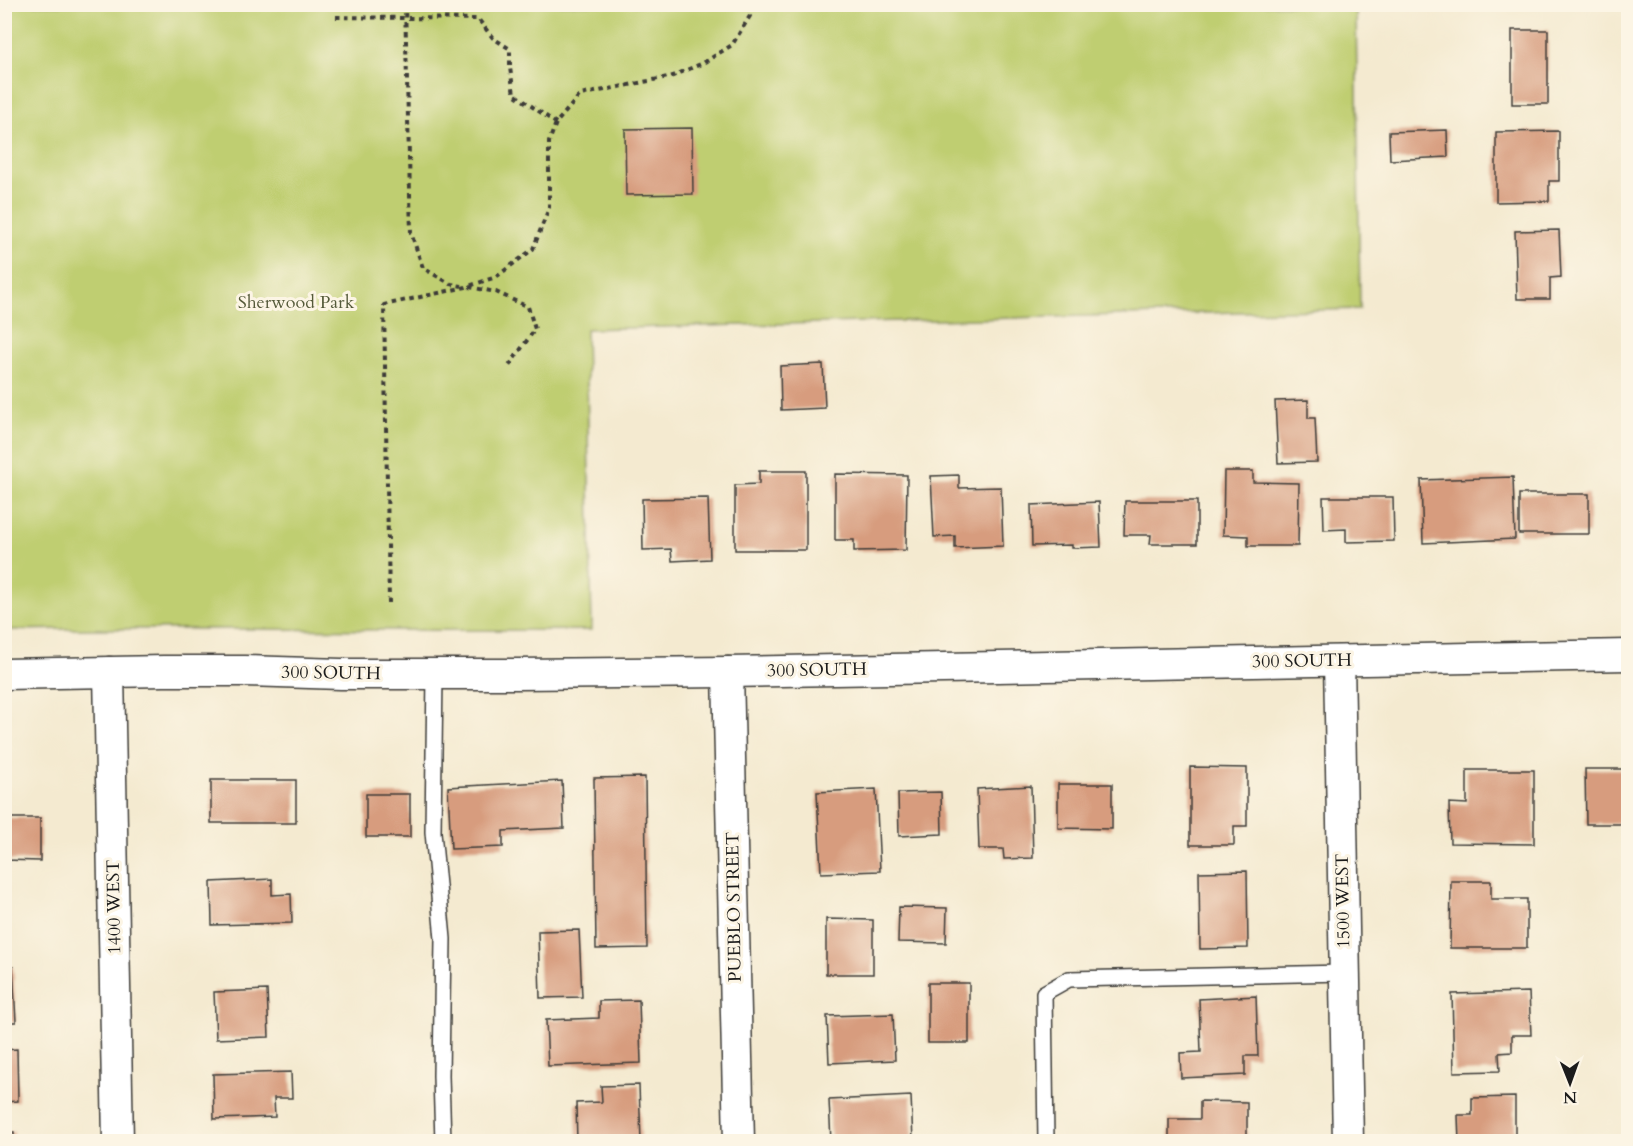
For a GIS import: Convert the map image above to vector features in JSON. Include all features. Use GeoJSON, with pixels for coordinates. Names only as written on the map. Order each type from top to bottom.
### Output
{"type":"FeatureCollection","features":[{"type":"Feature","properties":{"kind":"street","name":"300 SOUTH"},"geometry":{"type":"LineString","coordinates":[[4,674],[244,671],[341,674],[728,672],[1629,654]]}},
{"type":"Feature","properties":{"kind":"street","name":"1500 WEST"},"geometry":{"type":"LineString","coordinates":[[1339,661],[1348,1142]]}},
{"type":"Feature","properties":{"kind":"street","name":"1400 WEST"},"geometry":{"type":"LineString","coordinates":[[109,672],[118,1142]]}},
{"type":"Feature","properties":{"kind":"street","name":"PUEBLO STREET"},"geometry":{"type":"LineString","coordinates":[[728,672],[739,1142]]}},
{"type":"Feature","properties":{"kind":"lane"},"geometry":{"type":"LineString","coordinates":[[435,674],[433,832],[443,939],[441,1076],[443,1142]]}},
{"type":"Feature","properties":{"kind":"lane"},"geometry":{"type":"LineString","coordinates":[[1046,1142],[1044,993],[1052,988],[1069,979],[1345,972]]}},
{"type":"Feature","properties":{"kind":"path"},"geometry":{"type":"LineString","coordinates":[[405,4],[411,233],[423,268],[451,284],[496,292],[528,307],[535,329],[509,366]]}},
{"type":"Feature","properties":{"kind":"path"},"geometry":{"type":"LineString","coordinates":[[389,603],[384,304],[466,287],[496,277],[532,249],[549,208],[549,142],[556,123],[580,95],[673,76],[703,63],[732,45],[750,16],[749,4]]}},
{"type":"Feature","properties":{"kind":"path"},"geometry":{"type":"LineString","coordinates":[[336,17],[478,19],[493,38],[510,49],[514,94],[556,123]]}},
{"type":"Feature","properties":{"kind":"green space","name":"Sherwood Park"},"geometry":{"type":"Polygon","coordinates":[[[4,5],[1356,5],[1360,309],[586,329],[592,630],[5,630],[4,5]]]}},
{"type":"Feature","properties":{"kind":"building"},"geometry":{"type":"Polygon","coordinates":[[[1512,30],[1548,30],[1548,104],[1512,104],[1512,30]]]}},
{"type":"Feature","properties":{"kind":"building"},"geometry":{"type":"Polygon","coordinates":[[[692,128],[693,194],[626,195],[625,129],[692,128]]]}},
{"type":"Feature","properties":{"kind":"building"},"geometry":{"type":"Polygon","coordinates":[[[1447,130],[1448,157],[1390,160],[1389,132],[1447,130]]]}},
{"type":"Feature","properties":{"kind":"building"},"geometry":{"type":"Polygon","coordinates":[[[1559,131],[1559,181],[1549,181],[1549,201],[1496,202],[1496,132],[1559,131]]]}},
{"type":"Feature","properties":{"kind":"building"},"geometry":{"type":"Polygon","coordinates":[[[1559,230],[1561,277],[1550,278],[1550,299],[1517,299],[1515,231],[1559,230]]]}},
{"type":"Feature","properties":{"kind":"building"},"geometry":{"type":"Polygon","coordinates":[[[823,364],[825,408],[781,410],[780,366],[823,364]]]}},
{"type":"Feature","properties":{"kind":"building"},"geometry":{"type":"Polygon","coordinates":[[[1308,400],[1308,418],[1315,418],[1317,462],[1278,463],[1275,401],[1308,400]]]}},
{"type":"Feature","properties":{"kind":"building"},"geometry":{"type":"Polygon","coordinates":[[[759,471],[806,471],[806,550],[735,550],[735,485],[759,484],[759,471]]]}},
{"type":"Feature","properties":{"kind":"building"},"geometry":{"type":"Polygon","coordinates":[[[1224,471],[1253,471],[1253,482],[1299,483],[1298,546],[1248,546],[1248,536],[1223,535],[1224,471]]]}},
{"type":"Feature","properties":{"kind":"building"},"geometry":{"type":"Polygon","coordinates":[[[835,474],[907,475],[906,550],[854,551],[854,540],[835,540],[835,474]]]}},
{"type":"Feature","properties":{"kind":"building"},"geometry":{"type":"Polygon","coordinates":[[[959,475],[959,488],[1001,487],[1003,546],[955,548],[955,536],[934,537],[931,476],[959,475]]]}},
{"type":"Feature","properties":{"kind":"building"},"geometry":{"type":"Polygon","coordinates":[[[1513,477],[1515,539],[1423,543],[1421,480],[1513,477]]]}},
{"type":"Feature","properties":{"kind":"building"},"geometry":{"type":"Polygon","coordinates":[[[1519,494],[1589,494],[1589,534],[1519,534],[1519,494]]]}},
{"type":"Feature","properties":{"kind":"building"},"geometry":{"type":"Polygon","coordinates":[[[1323,497],[1393,497],[1394,541],[1346,542],[1346,529],[1324,530],[1323,497]]]}},
{"type":"Feature","properties":{"kind":"building"},"geometry":{"type":"Polygon","coordinates":[[[708,498],[710,559],[672,561],[671,549],[643,550],[642,499],[708,498]]]}},
{"type":"Feature","properties":{"kind":"building"},"geometry":{"type":"Polygon","coordinates":[[[1125,501],[1197,501],[1197,544],[1150,544],[1151,535],[1124,535],[1125,501]]]}},
{"type":"Feature","properties":{"kind":"building"},"geometry":{"type":"Polygon","coordinates":[[[1099,502],[1101,547],[1032,546],[1031,505],[1099,502]]]}},
{"type":"Feature","properties":{"kind":"building"},"geometry":{"type":"Polygon","coordinates":[[[1190,767],[1247,768],[1247,826],[1234,826],[1234,845],[1190,845],[1190,767]]]}},
{"type":"Feature","properties":{"kind":"building"},"geometry":{"type":"Polygon","coordinates":[[[1585,769],[1628,769],[1628,824],[1586,824],[1585,769]]]}},
{"type":"Feature","properties":{"kind":"building"},"geometry":{"type":"Polygon","coordinates":[[[1467,770],[1534,770],[1534,844],[1450,843],[1449,803],[1467,804],[1467,770]]]}},
{"type":"Feature","properties":{"kind":"building"},"geometry":{"type":"Polygon","coordinates":[[[645,777],[647,948],[596,949],[594,778],[645,777]]]}},
{"type":"Feature","properties":{"kind":"building"},"geometry":{"type":"Polygon","coordinates":[[[211,780],[296,780],[296,823],[211,823],[211,780]]]}},
{"type":"Feature","properties":{"kind":"building"},"geometry":{"type":"Polygon","coordinates":[[[562,781],[564,828],[503,831],[503,847],[451,849],[448,787],[562,781]]]}},
{"type":"Feature","properties":{"kind":"building"},"geometry":{"type":"Polygon","coordinates":[[[1058,784],[1112,784],[1112,829],[1058,828],[1058,784]]]}},
{"type":"Feature","properties":{"kind":"building"},"geometry":{"type":"Polygon","coordinates":[[[1031,786],[1033,858],[1004,859],[1003,849],[979,849],[977,789],[1031,786]]]}},
{"type":"Feature","properties":{"kind":"building"},"geometry":{"type":"Polygon","coordinates":[[[876,789],[880,871],[821,873],[817,792],[876,789]]]}},
{"type":"Feature","properties":{"kind":"building"},"geometry":{"type":"Polygon","coordinates":[[[941,792],[942,834],[899,836],[898,793],[941,792]]]}},
{"type":"Feature","properties":{"kind":"building"},"geometry":{"type":"Polygon","coordinates":[[[366,794],[410,794],[410,837],[366,837],[366,794]]]}},
{"type":"Feature","properties":{"kind":"building"},"geometry":{"type":"Polygon","coordinates":[[[4,818],[40,818],[40,861],[4,860],[4,818]]]}},
{"type":"Feature","properties":{"kind":"building"},"geometry":{"type":"Polygon","coordinates":[[[1247,871],[1248,948],[1200,949],[1199,872],[1247,871]]]}},
{"type":"Feature","properties":{"kind":"building"},"geometry":{"type":"Polygon","coordinates":[[[272,879],[272,895],[291,894],[292,923],[212,925],[211,882],[272,879]]]}},
{"type":"Feature","properties":{"kind":"building"},"geometry":{"type":"Polygon","coordinates":[[[1451,881],[1491,881],[1491,899],[1527,899],[1527,948],[1450,948],[1451,881]]]}},
{"type":"Feature","properties":{"kind":"building"},"geometry":{"type":"Polygon","coordinates":[[[899,907],[947,908],[946,943],[898,942],[899,907]]]}},
{"type":"Feature","properties":{"kind":"building"},"geometry":{"type":"Polygon","coordinates":[[[826,919],[873,920],[873,974],[826,974],[826,919]]]}},
{"type":"Feature","properties":{"kind":"building"},"geometry":{"type":"Polygon","coordinates":[[[579,930],[582,997],[540,998],[538,931],[579,930]]]}},
{"type":"Feature","properties":{"kind":"building"},"geometry":{"type":"Polygon","coordinates":[[[4,967],[13,967],[16,1022],[4,1022],[4,967]]]}},
{"type":"Feature","properties":{"kind":"building"},"geometry":{"type":"Polygon","coordinates":[[[928,983],[969,983],[969,1043],[928,1043],[928,983]]]}},
{"type":"Feature","properties":{"kind":"building"},"geometry":{"type":"Polygon","coordinates":[[[267,990],[269,1037],[216,1039],[214,992],[267,990]]]}},
{"type":"Feature","properties":{"kind":"building"},"geometry":{"type":"Polygon","coordinates":[[[1529,992],[1531,1035],[1512,1035],[1512,1052],[1499,1053],[1500,1071],[1454,1072],[1452,994],[1529,992]]]}},
{"type":"Feature","properties":{"kind":"building"},"geometry":{"type":"Polygon","coordinates":[[[1256,996],[1258,1056],[1245,1056],[1245,1075],[1181,1078],[1180,1053],[1201,1052],[1199,999],[1256,996]]]}},
{"type":"Feature","properties":{"kind":"building"},"geometry":{"type":"Polygon","coordinates":[[[639,1000],[641,1063],[548,1066],[546,1020],[599,1018],[599,1001],[639,1000]]]}},
{"type":"Feature","properties":{"kind":"building"},"geometry":{"type":"Polygon","coordinates":[[[893,1014],[895,1060],[829,1063],[827,1016],[893,1014]]]}},
{"type":"Feature","properties":{"kind":"building"},"geometry":{"type":"Polygon","coordinates":[[[17,1049],[18,1101],[4,1102],[4,1050],[17,1049]]]}},
{"type":"Feature","properties":{"kind":"building"},"geometry":{"type":"Polygon","coordinates":[[[291,1072],[292,1098],[274,1098],[275,1117],[214,1119],[213,1074],[291,1072]]]}},
{"type":"Feature","properties":{"kind":"building"},"geometry":{"type":"Polygon","coordinates":[[[639,1085],[641,1142],[577,1142],[576,1103],[602,1102],[601,1086],[639,1085]]]}},
{"type":"Feature","properties":{"kind":"building"},"geometry":{"type":"Polygon","coordinates":[[[911,1096],[913,1141],[831,1142],[829,1100],[911,1096]]]}},
{"type":"Feature","properties":{"kind":"building"},"geometry":{"type":"Polygon","coordinates":[[[1515,1097],[1515,1142],[1459,1142],[1458,1115],[1472,1115],[1472,1098],[1515,1097]]]}},
{"type":"Feature","properties":{"kind":"building"},"geometry":{"type":"Polygon","coordinates":[[[1200,1101],[1247,1102],[1247,1142],[1169,1142],[1169,1119],[1200,1119],[1200,1101]]]}},
{"type":"Feature","properties":{"kind":"building"},"geometry":{"type":"Polygon","coordinates":[[[4,1132],[14,1132],[14,1142],[4,1142],[4,1132]]]}}]}
